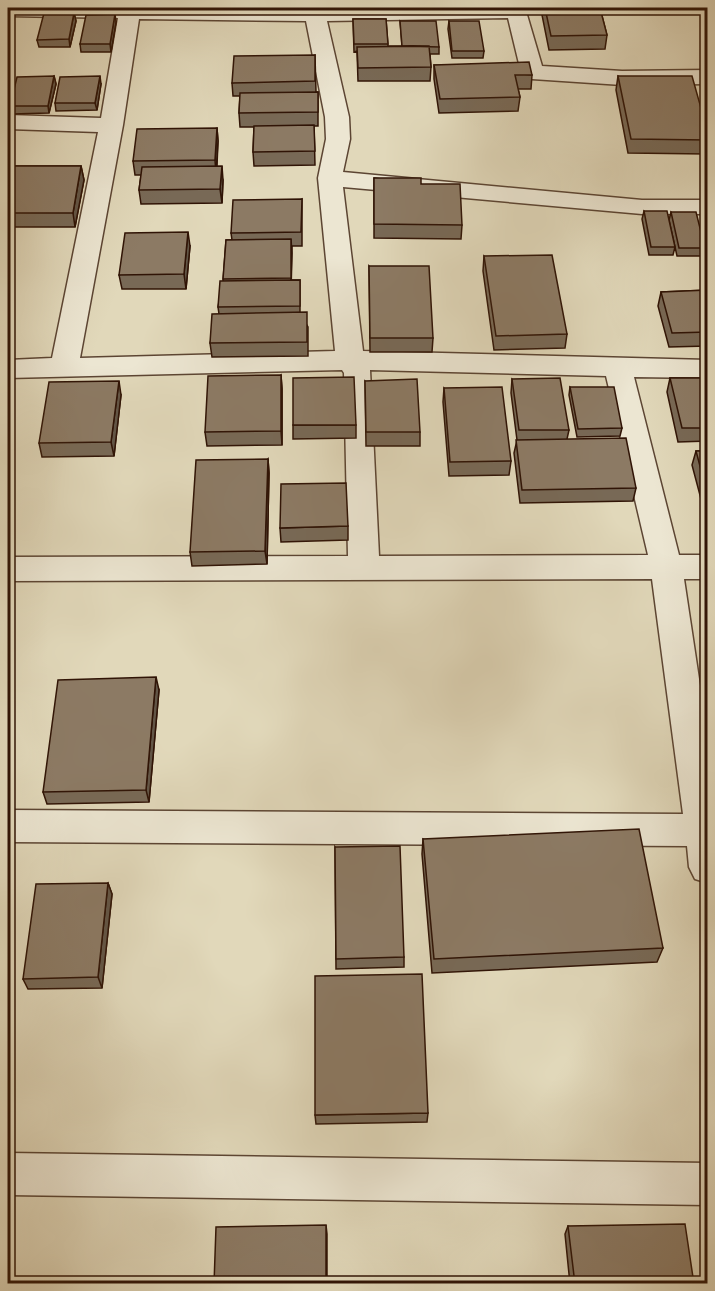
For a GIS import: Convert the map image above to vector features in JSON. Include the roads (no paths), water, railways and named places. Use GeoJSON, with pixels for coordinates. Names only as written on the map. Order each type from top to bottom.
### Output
{"type":"FeatureCollection","features":[{"type":"Feature","properties":{"kind":"street"},"geometry":{"type":"LineString","coordinates":[[8,10],[315,15],[517,11],[532,72],[622,78],[708,77]]}},
{"type":"Feature","properties":{"kind":"street"},"geometry":{"type":"LineString","coordinates":[[64,368],[111,126],[130,11]]}},
{"type":"Feature","properties":{"kind":"street"},"geometry":{"type":"LineString","coordinates":[[315,15],[337,117],[338,140],[330,178],[350,360],[358,374],[364,567]]}},
{"type":"Feature","properties":{"kind":"street"},"geometry":{"type":"LineString","coordinates":[[8,122],[111,126]]}},
{"type":"Feature","properties":{"kind":"street"},"geometry":{"type":"LineString","coordinates":[[330,178],[642,207],[708,207]]}},
{"type":"Feature","properties":{"kind":"street"},"geometry":{"type":"LineString","coordinates":[[8,369],[350,360],[708,369]]}},
{"type":"Feature","properties":{"kind":"street"},"geometry":{"type":"LineString","coordinates":[[618,368],[666,566],[706,830],[708,867]]}},
{"type":"Feature","properties":{"kind":"street"},"geometry":{"type":"LineString","coordinates":[[8,569],[708,567]]}},
{"type":"Feature","properties":{"kind":"street"},"geometry":{"type":"LineString","coordinates":[[8,826],[706,830]]}},
{"type":"Feature","properties":{"kind":"street"},"geometry":{"type":"LineString","coordinates":[[8,1174],[708,1184]]}}]}
